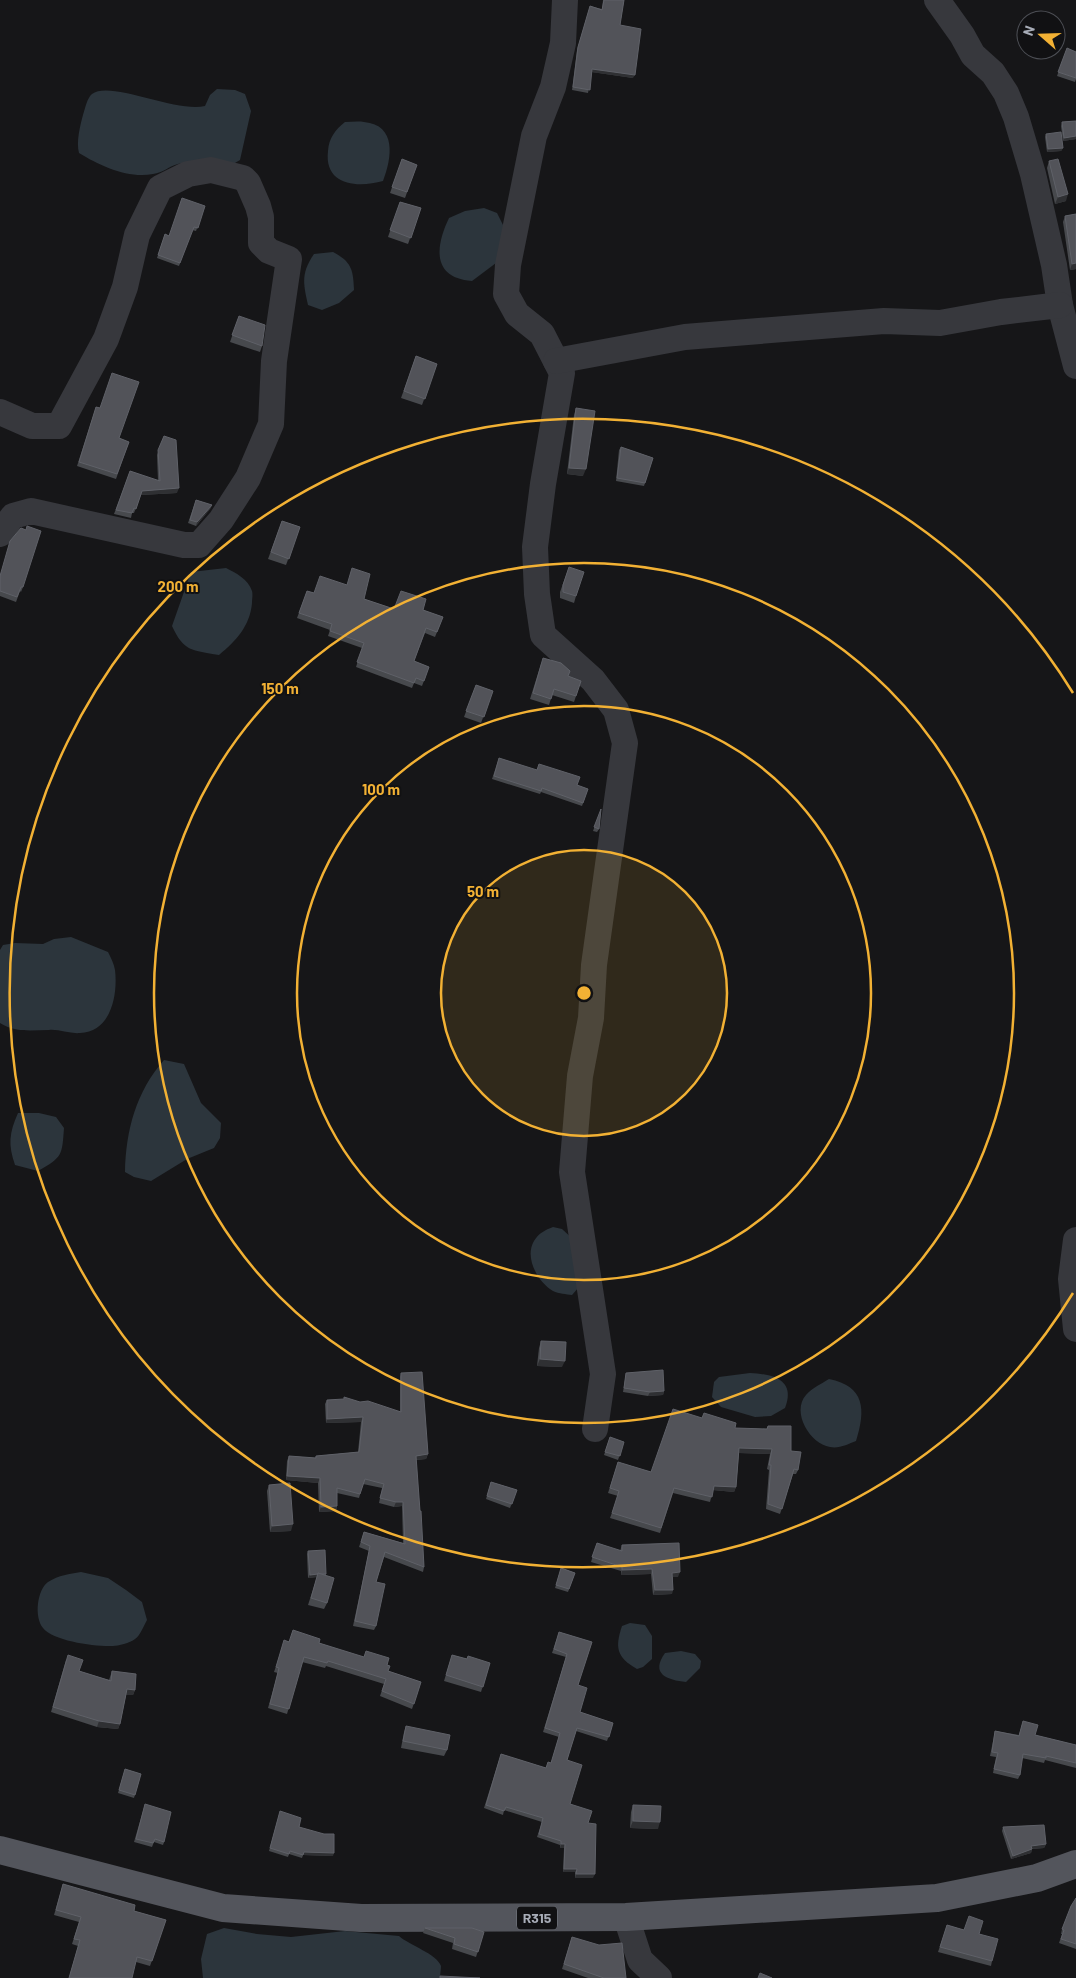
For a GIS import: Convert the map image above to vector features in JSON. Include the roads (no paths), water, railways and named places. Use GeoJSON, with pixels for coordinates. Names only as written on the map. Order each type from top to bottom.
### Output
{"type":"FeatureCollection","features":[{"type":"Feature","properties":{"kind":"main road","name":"R315"},"geometry":{"type":"LineString","coordinates":[[0,1850],[223,1908],[361,1918],[626,1917],[937,1898],[1037,1878],[1076,1864]]}},
{"type":"Feature","properties":{"kind":"street"},"geometry":{"type":"LineString","coordinates":[[565,0],[563,43],[553,87],[534,136],[508,265],[506,294],[517,314],[542,334],[562,373],[543,484],[535,547],[537,594],[543,635],[593,680],[616,710],[625,743],[598,937],[591,1018],[580,1076],[572,1172],[603,1374],[595,1429]]}},
{"type":"Feature","properties":{"kind":"street"},"geometry":{"type":"LineString","coordinates":[[937,0],[962,35],[973,55],[993,73],[1006,93],[1016,117],[1033,174],[1054,265],[1060,305],[1076,366]]}},
{"type":"Feature","properties":{"kind":"street"},"geometry":{"type":"LineString","coordinates":[[0,412],[32,426],[60,426],[106,339],[125,287],[137,235],[160,188],[188,174],[211,170],[243,178],[248,183],[261,217],[261,243],[270,251],[289,259],[274,361],[271,424],[248,478],[221,520],[199,545],[184,545],[31,512],[13,516],[0,534]]}},
{"type":"Feature","properties":{"kind":"street"},"geometry":{"type":"LineString","coordinates":[[556,361],[685,337],[884,321],[940,323],[1001,312],[1060,305]]}},
{"type":"Feature","properties":{"kind":"street"},"geometry":{"type":"LineString","coordinates":[[1076,1240],[1071,1279],[1076,1329]]}},
{"type":"Feature","properties":{"kind":"street"},"geometry":{"type":"LineString","coordinates":[[626,1917],[640,1960],[659,1978]]}}]}
